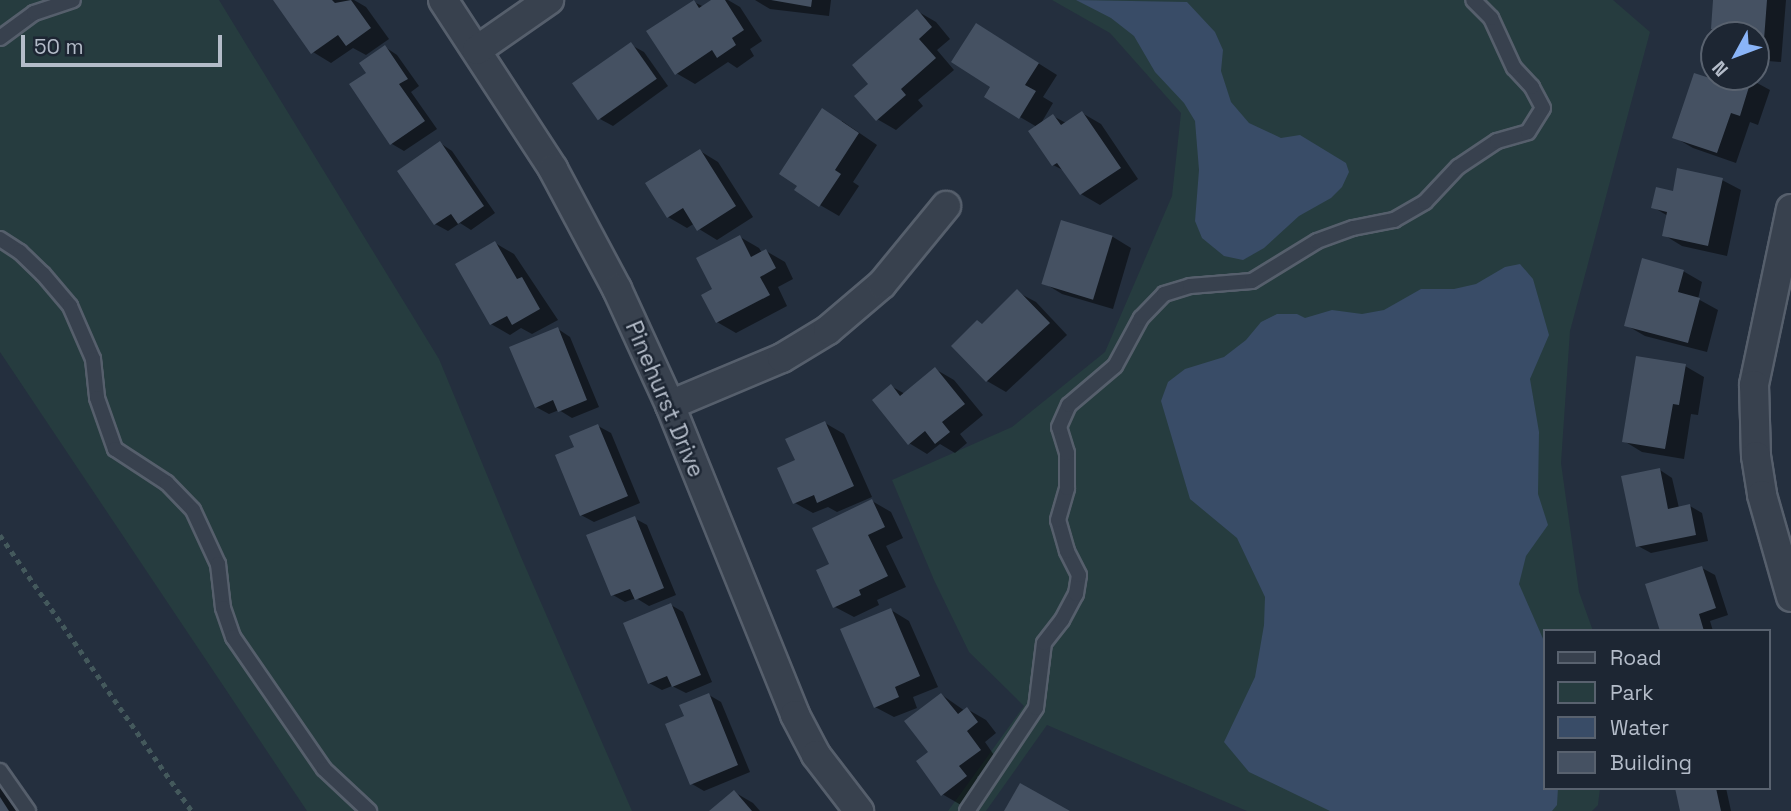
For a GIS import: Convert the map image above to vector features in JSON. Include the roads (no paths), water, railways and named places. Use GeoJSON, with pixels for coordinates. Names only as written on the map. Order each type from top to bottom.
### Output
{"type":"FeatureCollection","features":[{"type":"Feature","properties":{"kind":"street","name":"Pinehurst Drive"},"geometry":{"type":"LineString","coordinates":[[443,0],[553,169],[617,289],[670,405],[795,715],[816,755],[859,811]]}},
{"type":"Feature","properties":{"kind":"street"},"geometry":{"type":"LineString","coordinates":[[477,50],[548,0]]}},
{"type":"Feature","properties":{"kind":"street"},"geometry":{"type":"LineString","coordinates":[[670,405],[782,358],[828,330],[882,284],[946,206]]}},
{"type":"Feature","properties":{"kind":"street"},"geometry":{"type":"LineString","coordinates":[[1791,209],[1754,385],[1756,456],[1762,495],[1791,597]]}},
{"type":"Feature","properties":{"kind":"lane"},"geometry":{"type":"LineString","coordinates":[[0,38],[34,13],[73,0]]}},
{"type":"Feature","properties":{"kind":"lane"},"geometry":{"type":"LineString","coordinates":[[967,811],[1036,708],[1044,643],[1062,620],[1076,594],[1079,575],[1067,551],[1058,520],[1067,488],[1066,453],[1059,427],[1069,405],[1115,366],[1141,318],[1164,294],[1190,286],[1252,281],[1317,242],[1353,228],[1394,220],[1425,202],[1458,167],[1497,141],[1528,132],[1543,108],[1532,88],[1514,68],[1491,18],[1473,0]]}},
{"type":"Feature","properties":{"kind":"lane"},"geometry":{"type":"LineString","coordinates":[[0,239],[20,252],[71,306],[93,359],[97,398],[115,449],[167,483],[193,510],[218,564],[222,608],[233,637],[324,769],[369,811]]}},
{"type":"Feature","properties":{"kind":"lane"},"geometry":{"type":"LineString","coordinates":[[0,771],[28,811]]}},
{"type":"Feature","properties":{"kind":"water"},"geometry":{"type":"Polygon","coordinates":[[[1076,0],[1187,2],[1215,32],[1223,50],[1221,71],[1231,102],[1249,123],[1281,138],[1300,135],[1346,163],[1349,172],[1342,187],[1331,198],[1299,216],[1264,248],[1243,260],[1224,256],[1202,238],[1195,221],[1199,170],[1195,121],[1184,103],[1155,72],[1134,36],[1111,18],[1076,0]]]}},
{"type":"Feature","properties":{"kind":"water"},"geometry":{"type":"Polygon","coordinates":[[[1520,264],[1533,279],[1549,335],[1530,379],[1539,432],[1538,494],[1548,525],[1526,556],[1519,584],[1542,636],[1542,790],[1558,790],[1557,805],[1552,811],[1330,811],[1249,772],[1224,742],[1255,677],[1264,625],[1265,597],[1237,538],[1190,499],[1161,401],[1168,382],[1185,369],[1224,357],[1246,340],[1261,322],[1277,314],[1297,314],[1305,318],[1332,310],[1362,314],[1384,310],[1421,289],[1454,289],[1476,284],[1505,267],[1520,264]]]}}]}
